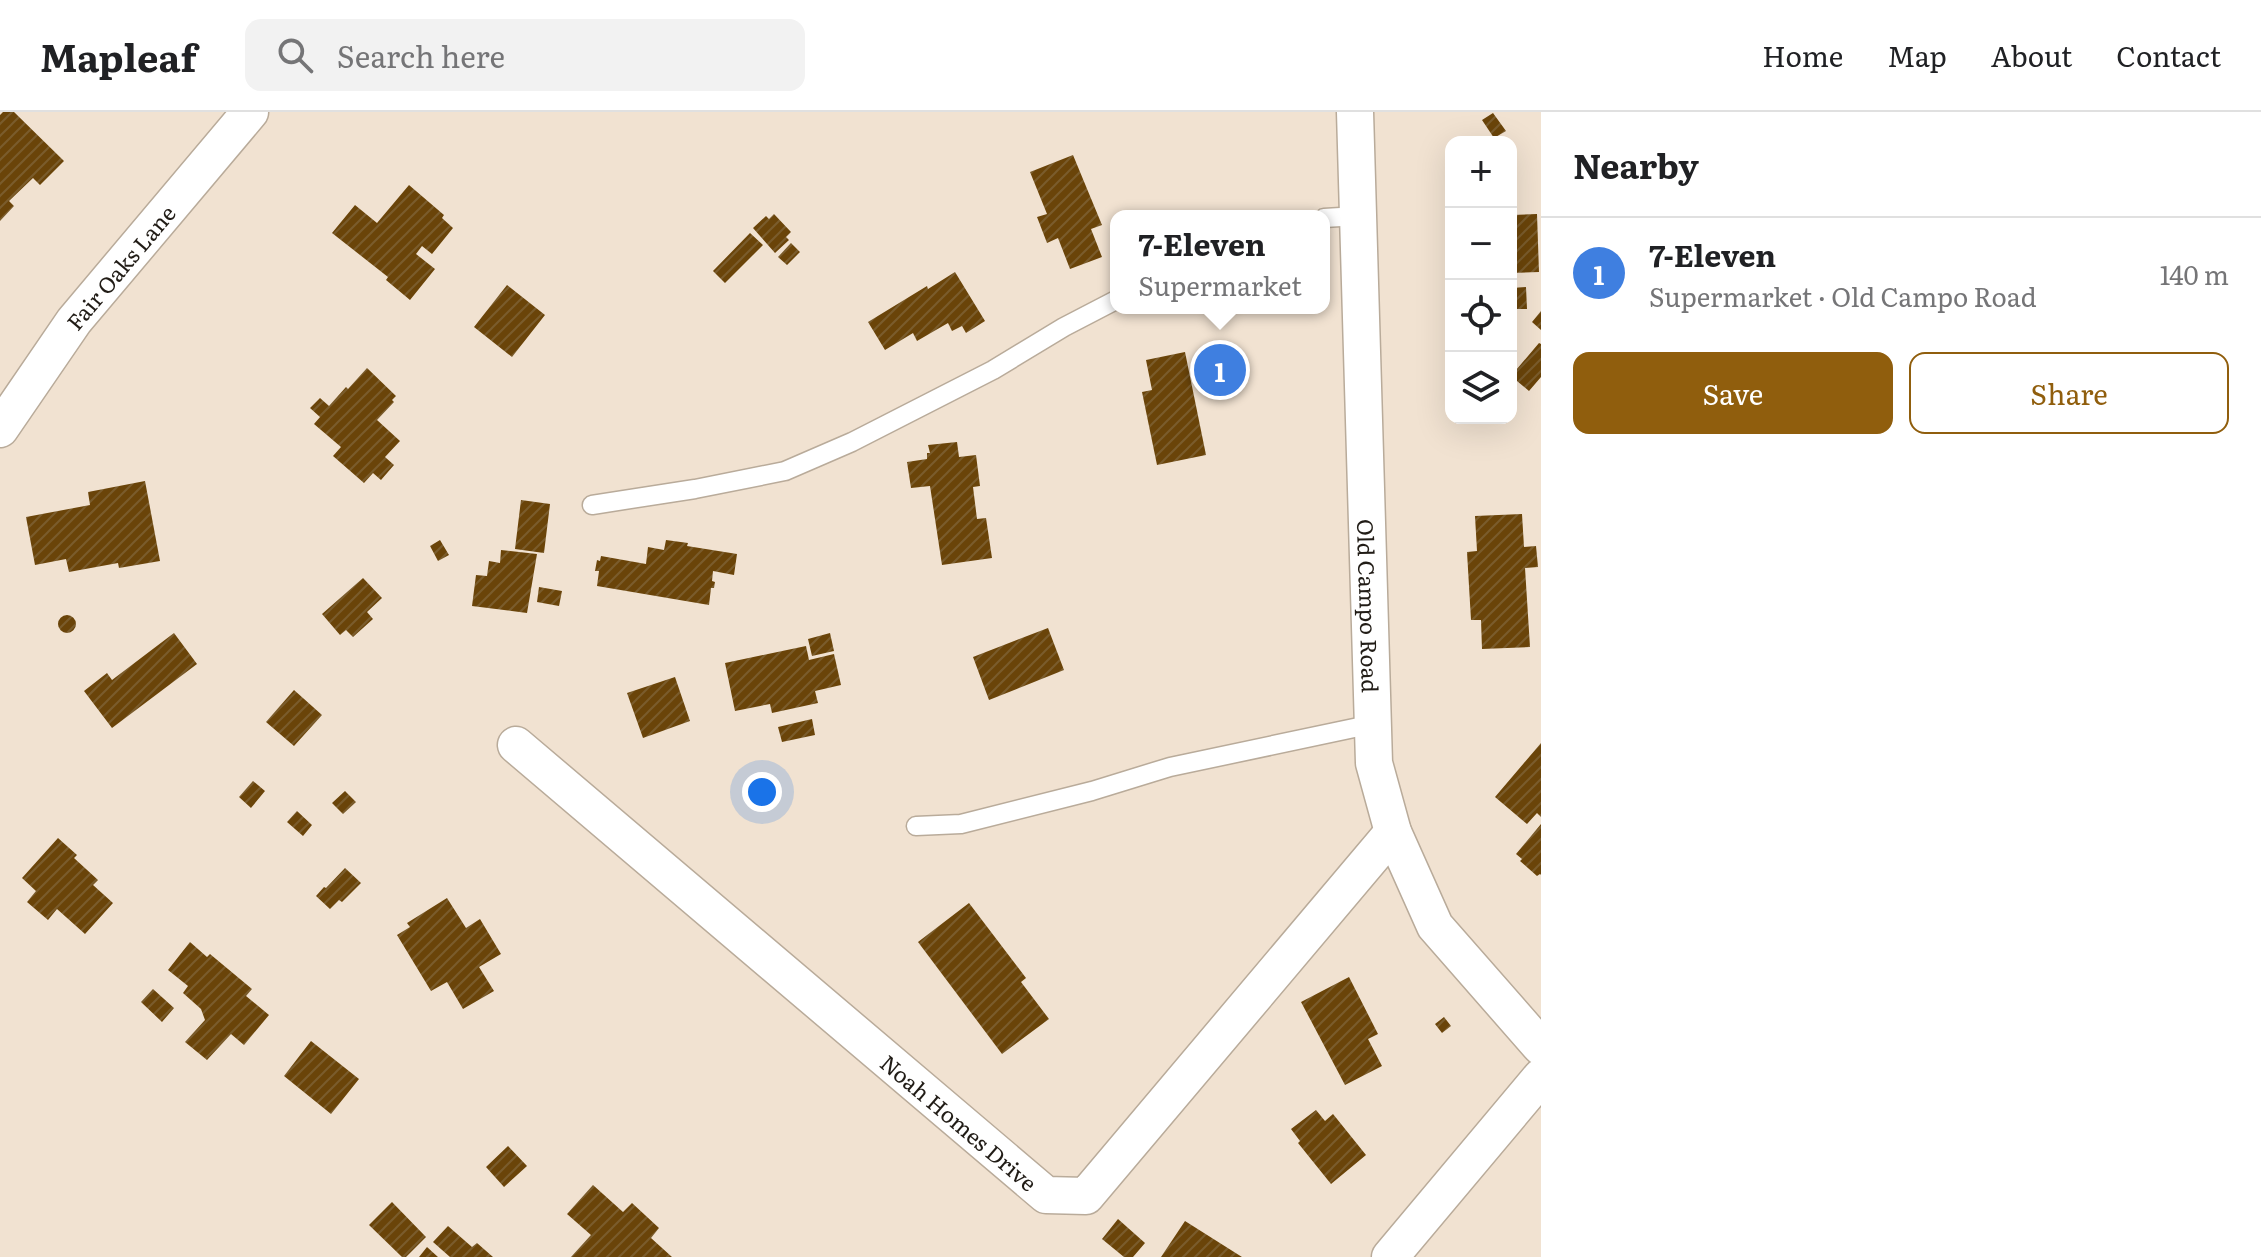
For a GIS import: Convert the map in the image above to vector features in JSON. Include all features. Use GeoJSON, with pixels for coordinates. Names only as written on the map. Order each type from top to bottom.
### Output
{"type":"FeatureCollection","features":[{"type":"Feature","properties":{"kind":"street","name":"Fair Oaks Lane"},"geometry":{"type":"LineString","coordinates":[[0,429],[74,321],[250,112]]}},
{"type":"Feature","properties":{"kind":"street","name":"Old Campo Road"},"geometry":{"type":"LineString","coordinates":[[1355,112],[1341,217],[1374,763],[1393,832],[1435,926],[1541,1047]]}},
{"type":"Feature","properties":{"kind":"street","name":"Noah Homes Drive"},"geometry":{"type":"LineString","coordinates":[[516,745],[1046,1195],[1086,1196],[1393,832]]}},
{"type":"Feature","properties":{"kind":"street"},"geometry":{"type":"LineString","coordinates":[[1390,1257],[1541,1077]]}},
{"type":"Feature","properties":{"kind":"lane"},"geometry":{"type":"LineString","coordinates":[[592,505],[785,471],[852,442],[993,370],[1110,303]]}},
{"type":"Feature","properties":{"kind":"lane"},"geometry":{"type":"LineString","coordinates":[[916,826],[961,824],[1092,791],[1170,767],[1373,724]]}},
{"type":"Feature","properties":{"kind":"building"},"geometry":{"type":"Polygon","coordinates":[[[14,112],[64,161],[40,185],[33,178],[9,201],[14,206],[0,221],[0,115],[14,112]]]}},
{"type":"Feature","properties":{"kind":"building"},"geometry":{"type":"Polygon","coordinates":[[[1493,113],[1506,131],[1493,136],[1482,120],[1493,113]]]}},
{"type":"Feature","properties":{"kind":"building"},"geometry":{"type":"Polygon","coordinates":[[[1073,155],[1102,225],[1091,229],[1102,257],[1070,269],[1058,238],[1047,243],[1037,217],[1047,214],[1030,172],[1073,155]]]}},
{"type":"Feature","properties":{"kind":"building"},"geometry":{"type":"Polygon","coordinates":[[[409,185],[444,215],[442,218],[453,228],[432,254],[422,246],[416,254],[435,269],[410,300],[386,280],[388,277],[332,233],[355,205],[377,223],[409,185]]]}},
{"type":"Feature","properties":{"kind":"building"},"geometry":{"type":"Polygon","coordinates":[[[774,214],[791,232],[786,237],[789,240],[775,253],[753,228],[766,216],[769,219],[774,214]]]}},
{"type":"Feature","properties":{"kind":"building"},"geometry":{"type":"Polygon","coordinates":[[[1537,214],[1539,272],[1517,273],[1517,215],[1537,214]]]}},
{"type":"Feature","properties":{"kind":"building"},"geometry":{"type":"Polygon","coordinates":[[[750,233],[763,245],[725,283],[713,271],[750,233]]]}},
{"type":"Feature","properties":{"kind":"building"},"geometry":{"type":"Polygon","coordinates":[[[791,243],[800,252],[787,265],[778,257],[791,243]]]}},
{"type":"Feature","properties":{"kind":"building"},"geometry":{"type":"Polygon","coordinates":[[[955,272],[985,321],[966,333],[962,326],[952,331],[948,323],[917,341],[913,333],[885,350],[868,322],[955,272]]]}},
{"type":"Feature","properties":{"kind":"building"},"geometry":{"type":"Polygon","coordinates":[[[507,285],[545,315],[512,357],[474,327],[507,285]]]}},
{"type":"Feature","properties":{"kind":"building"},"geometry":{"type":"Polygon","coordinates":[[[1526,287],[1527,309],[1517,309],[1517,288],[1526,287]]]}},
{"type":"Feature","properties":{"kind":"building"},"geometry":{"type":"Polygon","coordinates":[[[1541,311],[1541,330],[1532,322],[1541,311]]]}},
{"type":"Feature","properties":{"kind":"building"},"geometry":{"type":"Polygon","coordinates":[[[1541,344],[1541,377],[1529,391],[1517,381],[1517,369],[1541,344]]]}},
{"type":"Feature","properties":{"kind":"building"},"geometry":{"type":"Polygon","coordinates":[[[1185,352],[1206,455],[1157,465],[1142,392],[1152,390],[1146,360],[1185,352]]]}},
{"type":"Feature","properties":{"kind":"building"},"geometry":{"type":"Polygon","coordinates":[[[367,368],[396,396],[377,420],[400,441],[385,457],[394,465],[381,480],[373,473],[364,483],[333,456],[341,447],[314,424],[320,417],[310,408],[320,398],[329,406],[367,368]]]}},
{"type":"Feature","properties":{"kind":"building"},"geometry":{"type":"Polygon","coordinates":[[[957,442],[959,457],[976,455],[980,486],[973,487],[977,519],[986,518],[992,558],[942,565],[930,486],[911,488],[907,462],[927,459],[927,453],[930,453],[928,445],[957,442]]]}},
{"type":"Feature","properties":{"kind":"building"},"geometry":{"type":"Polygon","coordinates":[[[145,481],[160,561],[119,568],[118,563],[69,572],[66,559],[35,565],[26,517],[90,505],[88,492],[145,481]]]}},
{"type":"Feature","properties":{"kind":"building"},"geometry":{"type":"Polygon","coordinates":[[[521,500],[550,504],[544,553],[515,549],[521,500]]]}},
{"type":"Feature","properties":{"kind":"building"},"geometry":{"type":"Polygon","coordinates":[[[1522,514],[1524,547],[1536,546],[1538,567],[1525,568],[1530,647],[1482,649],[1481,620],[1471,620],[1467,552],[1477,551],[1475,516],[1522,514]]]}},
{"type":"Feature","properties":{"kind":"building"},"geometry":{"type":"Polygon","coordinates":[[[440,540],[449,555],[438,561],[430,546],[440,540]]]}},
{"type":"Feature","properties":{"kind":"building"},"geometry":{"type":"Polygon","coordinates":[[[666,540],[737,554],[734,575],[713,571],[712,581],[715,582],[709,605],[597,586],[599,571],[595,571],[601,556],[646,564],[648,547],[664,550],[666,540]]]}},
{"type":"Feature","properties":{"kind":"building"},"geometry":{"type":"Polygon","coordinates":[[[501,550],[537,554],[527,613],[472,606],[476,575],[487,576],[489,561],[500,563],[501,550]]]}},
{"type":"Feature","properties":{"kind":"building"},"geometry":{"type":"Polygon","coordinates":[[[363,578],[382,598],[367,612],[373,619],[353,637],[346,630],[340,635],[322,614],[363,578]]]}},
{"type":"Feature","properties":{"kind":"building"},"geometry":{"type":"Polygon","coordinates":[[[539,587],[562,591],[559,606],[537,602],[539,587]]]}},
{"type":"Feature","properties":{"kind":"building"},"geometry":{"type":"Polygon","coordinates":[[[67,615],[76,624],[67,633],[58,624],[67,615]]]}},
{"type":"Feature","properties":{"kind":"building"},"geometry":{"type":"Polygon","coordinates":[[[1048,628],[1064,670],[989,700],[973,657],[1048,628]]]}},
{"type":"Feature","properties":{"kind":"building"},"geometry":{"type":"Polygon","coordinates":[[[174,633],[197,664],[112,728],[84,691],[107,673],[112,680],[174,633]]]}},
{"type":"Feature","properties":{"kind":"building"},"geometry":{"type":"Polygon","coordinates":[[[830,633],[834,651],[812,656],[808,639],[830,633]]]}},
{"type":"Feature","properties":{"kind":"building"},"geometry":{"type":"Polygon","coordinates":[[[806,646],[809,660],[834,654],[841,685],[815,691],[818,703],[772,713],[770,704],[735,711],[725,663],[806,646]]]}},
{"type":"Feature","properties":{"kind":"building"},"geometry":{"type":"Polygon","coordinates":[[[675,677],[690,721],[643,738],[627,693],[675,677]]]}},
{"type":"Feature","properties":{"kind":"building"},"geometry":{"type":"Polygon","coordinates":[[[294,690],[322,715],[294,746],[266,722],[294,690]]]}},
{"type":"Feature","properties":{"kind":"building"},"geometry":{"type":"Polygon","coordinates":[[[812,719],[815,735],[782,742],[778,727],[812,719]]]}},
{"type":"Feature","properties":{"kind":"building"},"geometry":{"type":"Polygon","coordinates":[[[1541,743],[1541,817],[1537,813],[1527,824],[1495,797],[1541,743]]]}},
{"type":"Feature","properties":{"kind":"building"},"geometry":{"type":"Polygon","coordinates":[[[253,781],[265,791],[251,808],[239,797],[253,781]]]}},
{"type":"Feature","properties":{"kind":"building"},"geometry":{"type":"Polygon","coordinates":[[[345,791],[356,802],[343,814],[332,803],[345,791]]]}},
{"type":"Feature","properties":{"kind":"building"},"geometry":{"type":"Polygon","coordinates":[[[297,811],[312,825],[303,836],[287,822],[297,811]]]}},
{"type":"Feature","properties":{"kind":"building"},"geometry":{"type":"Polygon","coordinates":[[[1541,824],[1541,875],[1537,876],[1516,854],[1541,824]]]}},
{"type":"Feature","properties":{"kind":"building"},"geometry":{"type":"Polygon","coordinates":[[[58,838],[98,880],[93,885],[113,903],[85,934],[57,909],[48,920],[27,902],[36,891],[22,878],[58,838]]]}},
{"type":"Feature","properties":{"kind":"building"},"geometry":{"type":"Polygon","coordinates":[[[345,868],[361,883],[330,909],[316,896],[345,868]]]}},
{"type":"Feature","properties":{"kind":"building"},"geometry":{"type":"Polygon","coordinates":[[[447,898],[466,928],[480,919],[501,954],[479,967],[494,991],[463,1009],[447,982],[431,991],[397,935],[410,927],[407,923],[447,898]]]}},
{"type":"Feature","properties":{"kind":"building"},"geometry":{"type":"Polygon","coordinates":[[[969,903],[1026,978],[1021,982],[1049,1019],[1002,1054],[918,942],[969,903]]]}},
{"type":"Feature","properties":{"kind":"building"},"geometry":{"type":"Polygon","coordinates":[[[190,942],[207,957],[210,954],[252,989],[246,996],[269,1015],[244,1045],[231,1034],[207,1060],[185,1042],[205,1020],[201,1009],[183,993],[188,986],[168,970],[190,942]]]}},
{"type":"Feature","properties":{"kind":"building"},"geometry":{"type":"Polygon","coordinates":[[[1349,977],[1378,1034],[1368,1039],[1382,1066],[1345,1085],[1301,1002],[1349,977]]]}},
{"type":"Feature","properties":{"kind":"building"},"geometry":{"type":"Polygon","coordinates":[[[153,989],[174,1008],[162,1022],[141,1002],[153,989]]]}},
{"type":"Feature","properties":{"kind":"building"},"geometry":{"type":"Polygon","coordinates":[[[1444,1017],[1451,1026],[1442,1033],[1435,1024],[1444,1017]]]}},
{"type":"Feature","properties":{"kind":"building"},"geometry":{"type":"Polygon","coordinates":[[[311,1041],[359,1079],[331,1114],[284,1076],[311,1041]]]}},
{"type":"Feature","properties":{"kind":"building"},"geometry":{"type":"Polygon","coordinates":[[[1316,1110],[1325,1121],[1333,1114],[1366,1155],[1331,1184],[1298,1143],[1300,1141],[1291,1129],[1316,1110]]]}},
{"type":"Feature","properties":{"kind":"building"},"geometry":{"type":"Polygon","coordinates":[[[508,1146],[527,1166],[504,1187],[486,1167],[508,1146]]]}},
{"type":"Feature","properties":{"kind":"building"},"geometry":{"type":"Polygon","coordinates":[[[593,1185],[623,1212],[632,1203],[659,1228],[651,1238],[672,1257],[571,1257],[591,1235],[567,1214],[593,1185]]]}},
{"type":"Feature","properties":{"kind":"building"},"geometry":{"type":"Polygon","coordinates":[[[392,1202],[426,1237],[406,1257],[402,1257],[369,1225],[392,1202]]]}},
{"type":"Feature","properties":{"kind":"building"},"geometry":{"type":"Polygon","coordinates":[[[1118,1219],[1145,1243],[1133,1257],[1124,1257],[1102,1239],[1118,1219]]]}},
{"type":"Feature","properties":{"kind":"building"},"geometry":{"type":"Polygon","coordinates":[[[1185,1221],[1242,1257],[1161,1257],[1185,1221]]]}},
{"type":"Feature","properties":{"kind":"building"},"geometry":{"type":"Polygon","coordinates":[[[448,1226],[472,1247],[477,1243],[493,1257],[450,1257],[433,1242],[448,1226]]]}},
{"type":"Feature","properties":{"kind":"building"},"geometry":{"type":"Polygon","coordinates":[[[427,1247],[438,1257],[419,1257],[427,1247]]]}},
{"type":"Feature","properties":{"kind":"place","name":"7-Eleven"},"geometry":{"type":"Point","coordinates":[1220,370]}}]}
